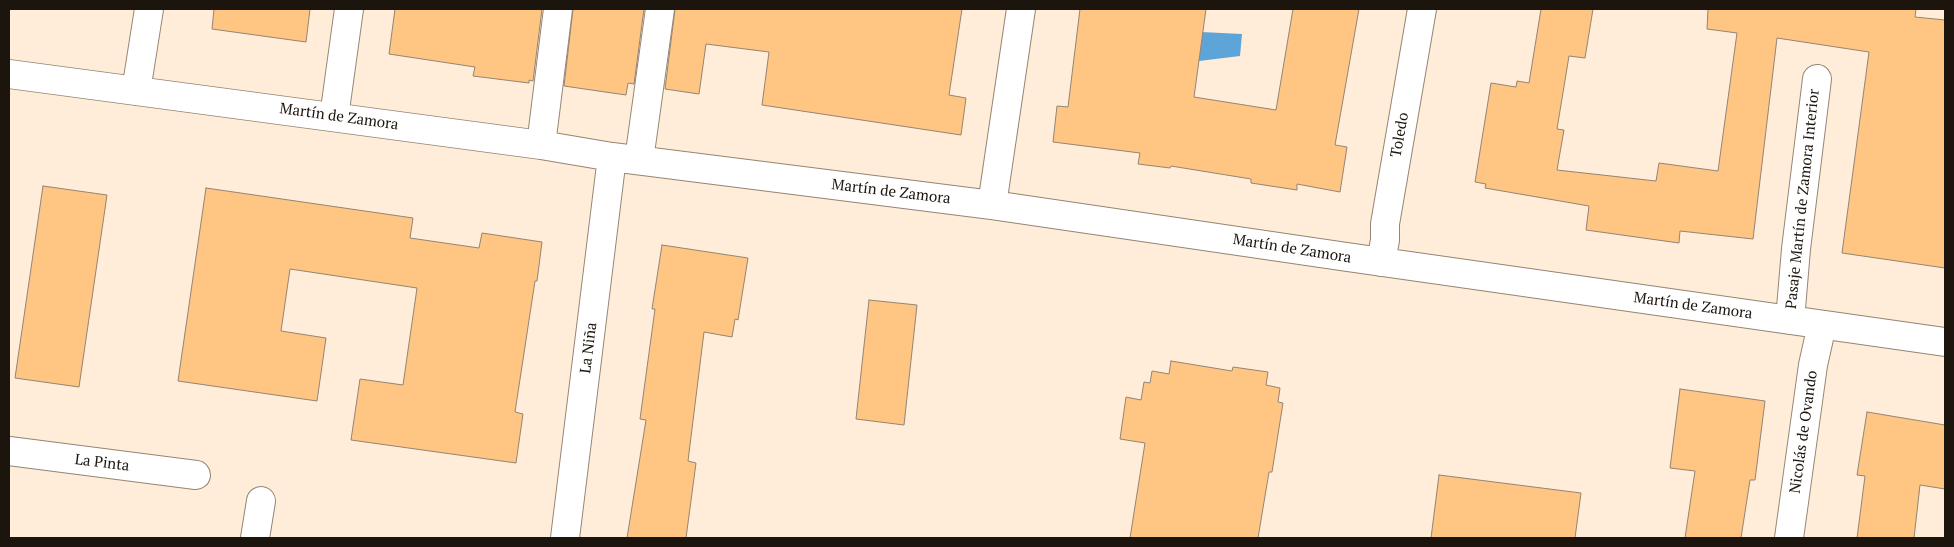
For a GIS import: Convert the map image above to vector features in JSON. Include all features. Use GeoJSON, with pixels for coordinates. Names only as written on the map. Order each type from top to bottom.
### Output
{"type":"FeatureCollection","features":[{"type":"Feature","properties":{"kind":"street"},"geometry":{"type":"LineString","coordinates":[[136,91],[149,9]]}},
{"type":"Feature","properties":{"kind":"street"},"geometry":{"type":"LineString","coordinates":[[334,116],[349,9]]}},
{"type":"Feature","properties":{"kind":"street"},"geometry":{"type":"LineString","coordinates":[[541,145],[558,9]]}},
{"type":"Feature","properties":{"kind":"street"},"geometry":{"type":"LineString","coordinates":[[639,160],[660,9]]}},
{"type":"Feature","properties":{"kind":"street"},"geometry":{"type":"LineString","coordinates":[[992,205],[1021,9]]}},
{"type":"Feature","properties":{"kind":"street","name":"Toledo"},"geometry":{"type":"LineString","coordinates":[[1381,262],[1385,240],[1385,224],[1422,9]]}},
{"type":"Feature","properties":{"kind":"street","name":"Martín de Zamora"},"geometry":{"type":"LineString","coordinates":[[9,74],[334,116],[541,145],[612,157],[992,205],[1945,342]]}},
{"type":"Feature","properties":{"kind":"street","name":"Pasaje Martín de Zamora Interior"},"geometry":{"type":"LineString","coordinates":[[1790,320],[1796,249],[1817,79]]}},
{"type":"Feature","properties":{"kind":"street","name":"La Niña"},"geometry":{"type":"LineString","coordinates":[[566,538],[612,157]]}},
{"type":"Feature","properties":{"kind":"street","name":"Nicolás de Ovando"},"geometry":{"type":"LineString","coordinates":[[1789,538],[1812,375],[1822,325]]}},
{"type":"Feature","properties":{"kind":"street","name":"La Pinta"},"geometry":{"type":"LineString","coordinates":[[9,451],[196,475]]}},
{"type":"Feature","properties":{"kind":"street"},"geometry":{"type":"LineString","coordinates":[[255,538],[261,501]]}},
{"type":"Feature","properties":{"kind":"water"},"geometry":{"type":"Polygon","coordinates":[[[1201,32],[1242,34],[1240,56],[1199,61],[1201,32]]]}},
{"type":"Feature","properties":{"kind":"building"},"geometry":{"type":"Polygon","coordinates":[[[214,9],[310,9],[306,42],[212,29],[214,9]]]}},
{"type":"Feature","properties":{"kind":"building"},"geometry":{"type":"Polygon","coordinates":[[[395,9],[542,9],[533,81],[529,80],[529,83],[473,76],[475,67],[389,54],[395,9]]]}},
{"type":"Feature","properties":{"kind":"building"},"geometry":{"type":"Polygon","coordinates":[[[573,9],[644,9],[634,84],[628,83],[626,95],[564,86],[573,9]]]}},
{"type":"Feature","properties":{"kind":"building"},"geometry":{"type":"Polygon","coordinates":[[[675,9],[962,9],[949,95],[966,98],[961,135],[762,105],[769,52],[706,44],[699,94],[665,89],[675,9]]]}},
{"type":"Feature","properties":{"kind":"building"},"geometry":{"type":"Polygon","coordinates":[[[1080,9],[1206,9],[1194,97],[1276,110],[1293,9],[1359,9],[1335,145],[1347,147],[1340,192],[1297,184],[1297,190],[1251,183],[1251,179],[1171,166],[1170,168],[1138,164],[1140,153],[1053,142],[1057,106],[1068,107],[1080,9]]]}},
{"type":"Feature","properties":{"kind":"building"},"geometry":{"type":"Polygon","coordinates":[[[1541,9],[1593,9],[1585,58],[1569,56],[1557,129],[1564,130],[1557,170],[1656,181],[1659,163],[1718,171],[1737,33],[1707,29],[1708,9],[1916,9],[1915,17],[1945,20],[1945,268],[1842,253],[1869,52],[1777,38],[1753,239],[1680,231],[1679,243],[1586,230],[1589,206],[1485,188],[1486,184],[1475,182],[1491,83],[1516,87],[1517,81],[1529,83],[1541,9]]]}},
{"type":"Feature","properties":{"kind":"building"},"geometry":{"type":"Polygon","coordinates":[[[43,186],[107,195],[79,387],[15,378],[43,186]]]}},
{"type":"Feature","properties":{"kind":"building"},"geometry":{"type":"Polygon","coordinates":[[[206,188],[413,218],[410,238],[479,248],[482,233],[542,242],[515,412],[523,414],[516,463],[351,440],[360,379],[403,385],[417,288],[290,269],[281,331],[326,338],[317,401],[178,381],[206,188]]]}},
{"type":"Feature","properties":{"kind":"building"},"geometry":{"type":"Polygon","coordinates":[[[662,245],[748,258],[738,320],[735,319],[732,337],[704,332],[688,461],[696,463],[686,538],[627,538],[646,420],[640,419],[655,309],[652,309],[662,245]]]}},
{"type":"Feature","properties":{"kind":"building"},"geometry":{"type":"Polygon","coordinates":[[[869,300],[917,305],[904,425],[856,419],[869,300]]]}},
{"type":"Feature","properties":{"kind":"building"},"geometry":{"type":"Polygon","coordinates":[[[1171,361],[1232,371],[1233,367],[1268,372],[1266,385],[1280,388],[1278,402],[1283,403],[1272,472],[1269,472],[1258,538],[1130,538],[1145,443],[1120,439],[1126,397],[1141,400],[1144,382],[1150,383],[1152,371],[1169,374],[1171,361]]]}},
{"type":"Feature","properties":{"kind":"building"},"geometry":{"type":"Polygon","coordinates":[[[1680,389],[1765,401],[1755,480],[1750,480],[1741,538],[1685,538],[1695,471],[1670,468],[1680,389]]]}},
{"type":"Feature","properties":{"kind":"building"},"geometry":{"type":"Polygon","coordinates":[[[1867,412],[1945,425],[1945,489],[1920,485],[1914,538],[1857,538],[1865,476],[1857,475],[1867,412]]]}},
{"type":"Feature","properties":{"kind":"building"},"geometry":{"type":"Polygon","coordinates":[[[1439,475],[1581,493],[1575,538],[1431,538],[1439,475]]]}}]}
